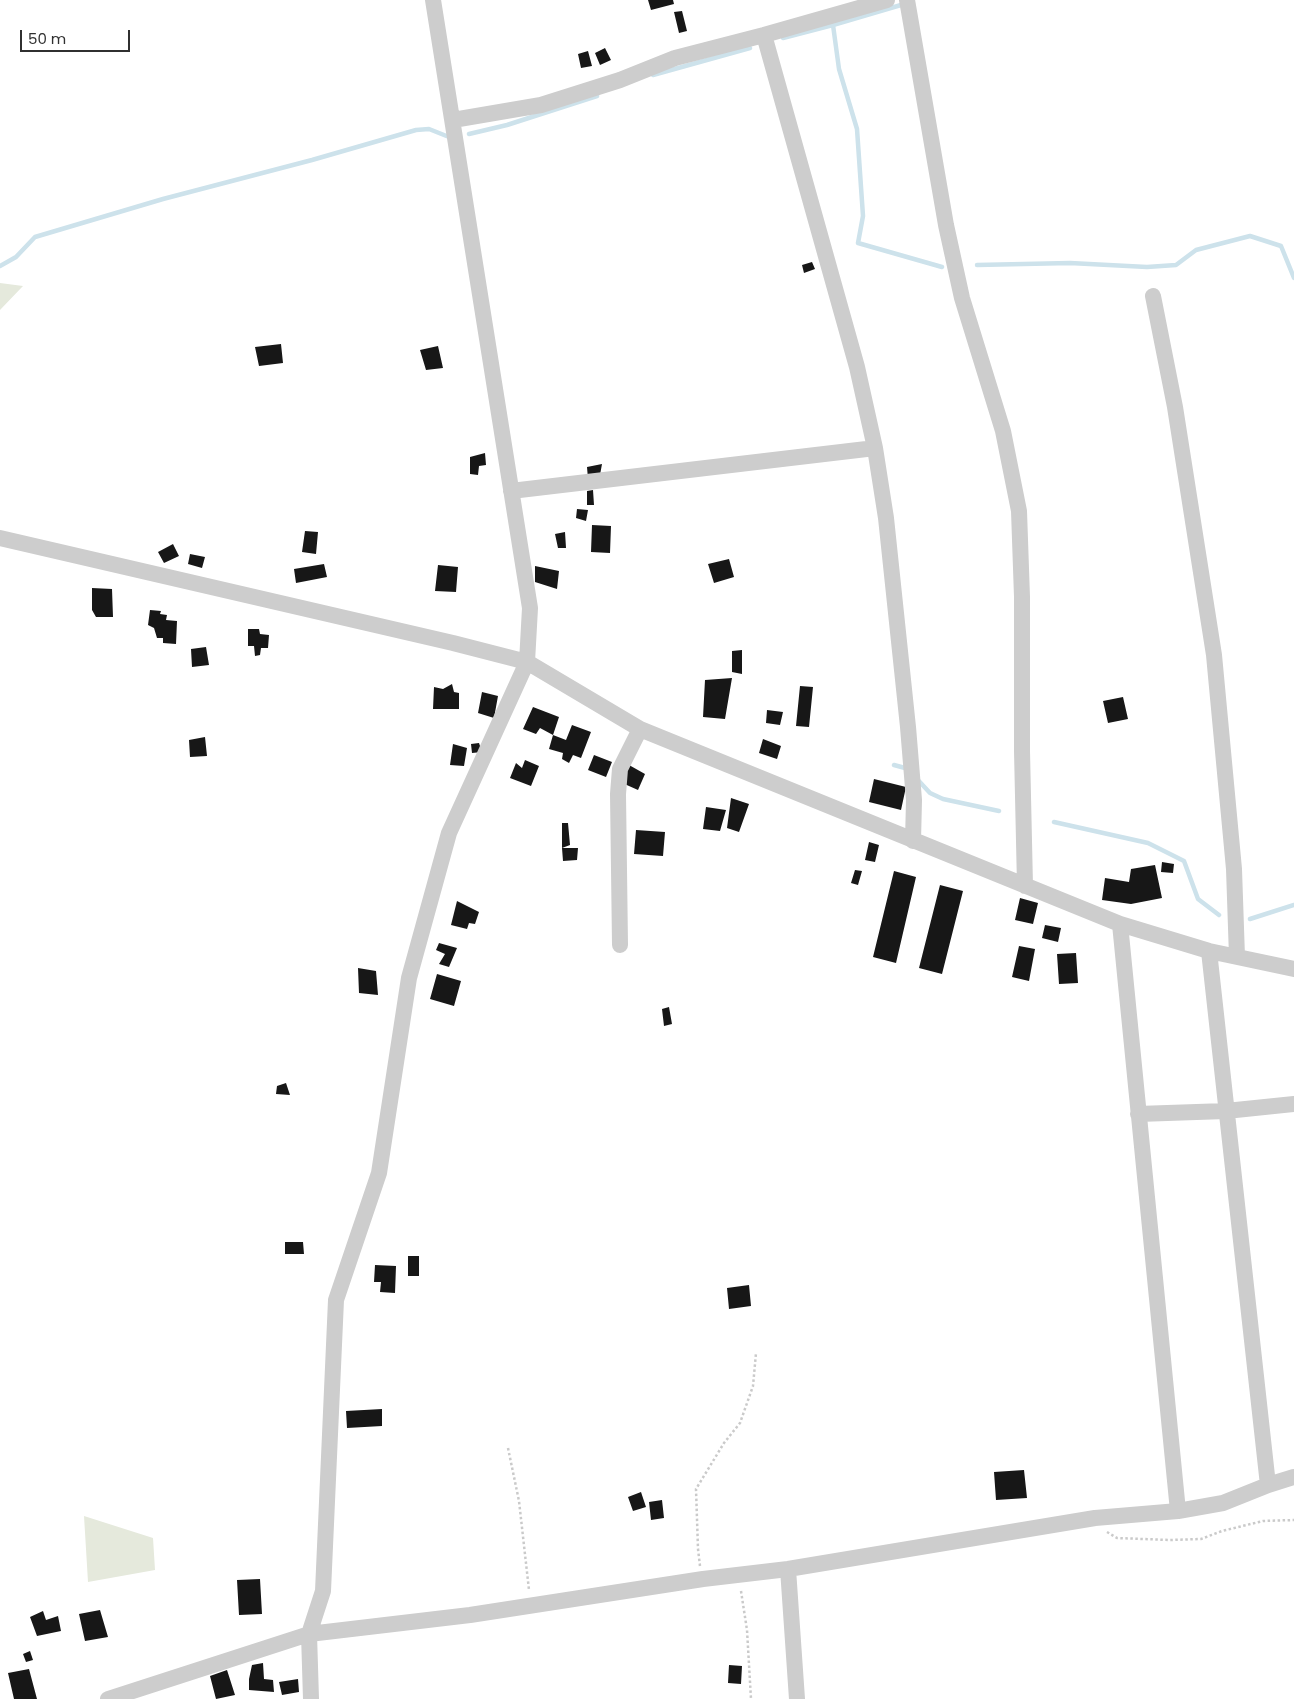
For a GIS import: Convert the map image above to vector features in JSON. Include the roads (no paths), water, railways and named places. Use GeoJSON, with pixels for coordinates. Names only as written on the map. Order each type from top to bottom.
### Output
{"type":"FeatureCollection","features":[{"type":"Feature","properties":{"kind":"street"},"geometry":{"type":"LineString","coordinates":[[311,1699],[310,1634],[323,1591],[336,1300],[379,1173],[409,978],[449,833],[527,662],[530,608],[433,0]]}},
{"type":"Feature","properties":{"kind":"street"},"geometry":{"type":"LineString","coordinates":[[453,120],[541,105],[620,80],[675,58],[887,0]]}},
{"type":"Feature","properties":{"kind":"street"},"geometry":{"type":"LineString","coordinates":[[907,0],[946,225],[962,298],[1003,431],[1019,511],[1022,597],[1022,751],[1025,886]]}},
{"type":"Feature","properties":{"kind":"street"},"geometry":{"type":"LineString","coordinates":[[764,35],[857,367],[875,448],[886,518],[908,727],[914,800],[913,841]]}},
{"type":"Feature","properties":{"kind":"street"},"geometry":{"type":"LineString","coordinates":[[1153,296],[1175,407],[1214,655],[1234,869],[1237,957]]}},
{"type":"Feature","properties":{"kind":"street"},"geometry":{"type":"LineString","coordinates":[[511,491],[875,448]]}},
{"type":"Feature","properties":{"kind":"street"},"geometry":{"type":"LineString","coordinates":[[0,538],[453,643],[527,662],[640,729],[1025,886],[1120,924],[1209,952],[1294,969]]}},
{"type":"Feature","properties":{"kind":"street"},"geometry":{"type":"LineString","coordinates":[[620,945],[619,777],[620,769],[640,729]]}},
{"type":"Feature","properties":{"kind":"street"},"geometry":{"type":"LineString","coordinates":[[1120,924],[1178,1511]]}},
{"type":"Feature","properties":{"kind":"street"},"geometry":{"type":"LineString","coordinates":[[1209,952],[1268,1485]]}},
{"type":"Feature","properties":{"kind":"street"},"geometry":{"type":"LineString","coordinates":[[1138,1114],[1226,1111],[1294,1104]]}},
{"type":"Feature","properties":{"kind":"street"},"geometry":{"type":"LineString","coordinates":[[108,1699],[310,1634],[531,1606],[703,1579],[788,1569],[1095,1518],[1178,1511],[1224,1503],[1268,1485],[1294,1477]]}},
{"type":"Feature","properties":{"kind":"street"},"geometry":{"type":"LineString","coordinates":[[788,1569],[797,1699]]}},
{"type":"Feature","properties":{"kind":"waterway"},"geometry":{"type":"LineString","coordinates":[[833,25],[901,5]]}},
{"type":"Feature","properties":{"kind":"waterway"},"geometry":{"type":"LineString","coordinates":[[783,38],[833,25],[839,69],[857,129],[863,216],[858,243],[942,267]]}},
{"type":"Feature","properties":{"kind":"waterway"},"geometry":{"type":"LineString","coordinates":[[653,75],[750,48]]}},
{"type":"Feature","properties":{"kind":"waterway"},"geometry":{"type":"LineString","coordinates":[[469,134],[507,125],[597,96]]}},
{"type":"Feature","properties":{"kind":"waterway"},"geometry":{"type":"LineString","coordinates":[[0,266],[16,257],[35,237],[163,199],[312,160],[416,130],[429,129],[449,137]]}},
{"type":"Feature","properties":{"kind":"waterway"},"geometry":{"type":"LineString","coordinates":[[977,265],[1070,263],[1147,267],[1176,265],[1196,250],[1250,236],[1281,246],[1294,278]]}},
{"type":"Feature","properties":{"kind":"waterway"},"geometry":{"type":"LineString","coordinates":[[894,765],[905,768]]}},
{"type":"Feature","properties":{"kind":"waterway"},"geometry":{"type":"LineString","coordinates":[[917,779],[930,793],[943,799],[999,811]]}},
{"type":"Feature","properties":{"kind":"waterway"},"geometry":{"type":"LineString","coordinates":[[1054,822],[1148,843],[1184,861],[1198,899],[1219,915]]}},
{"type":"Feature","properties":{"kind":"waterway"},"geometry":{"type":"LineString","coordinates":[[1250,919],[1294,905]]}}]}
